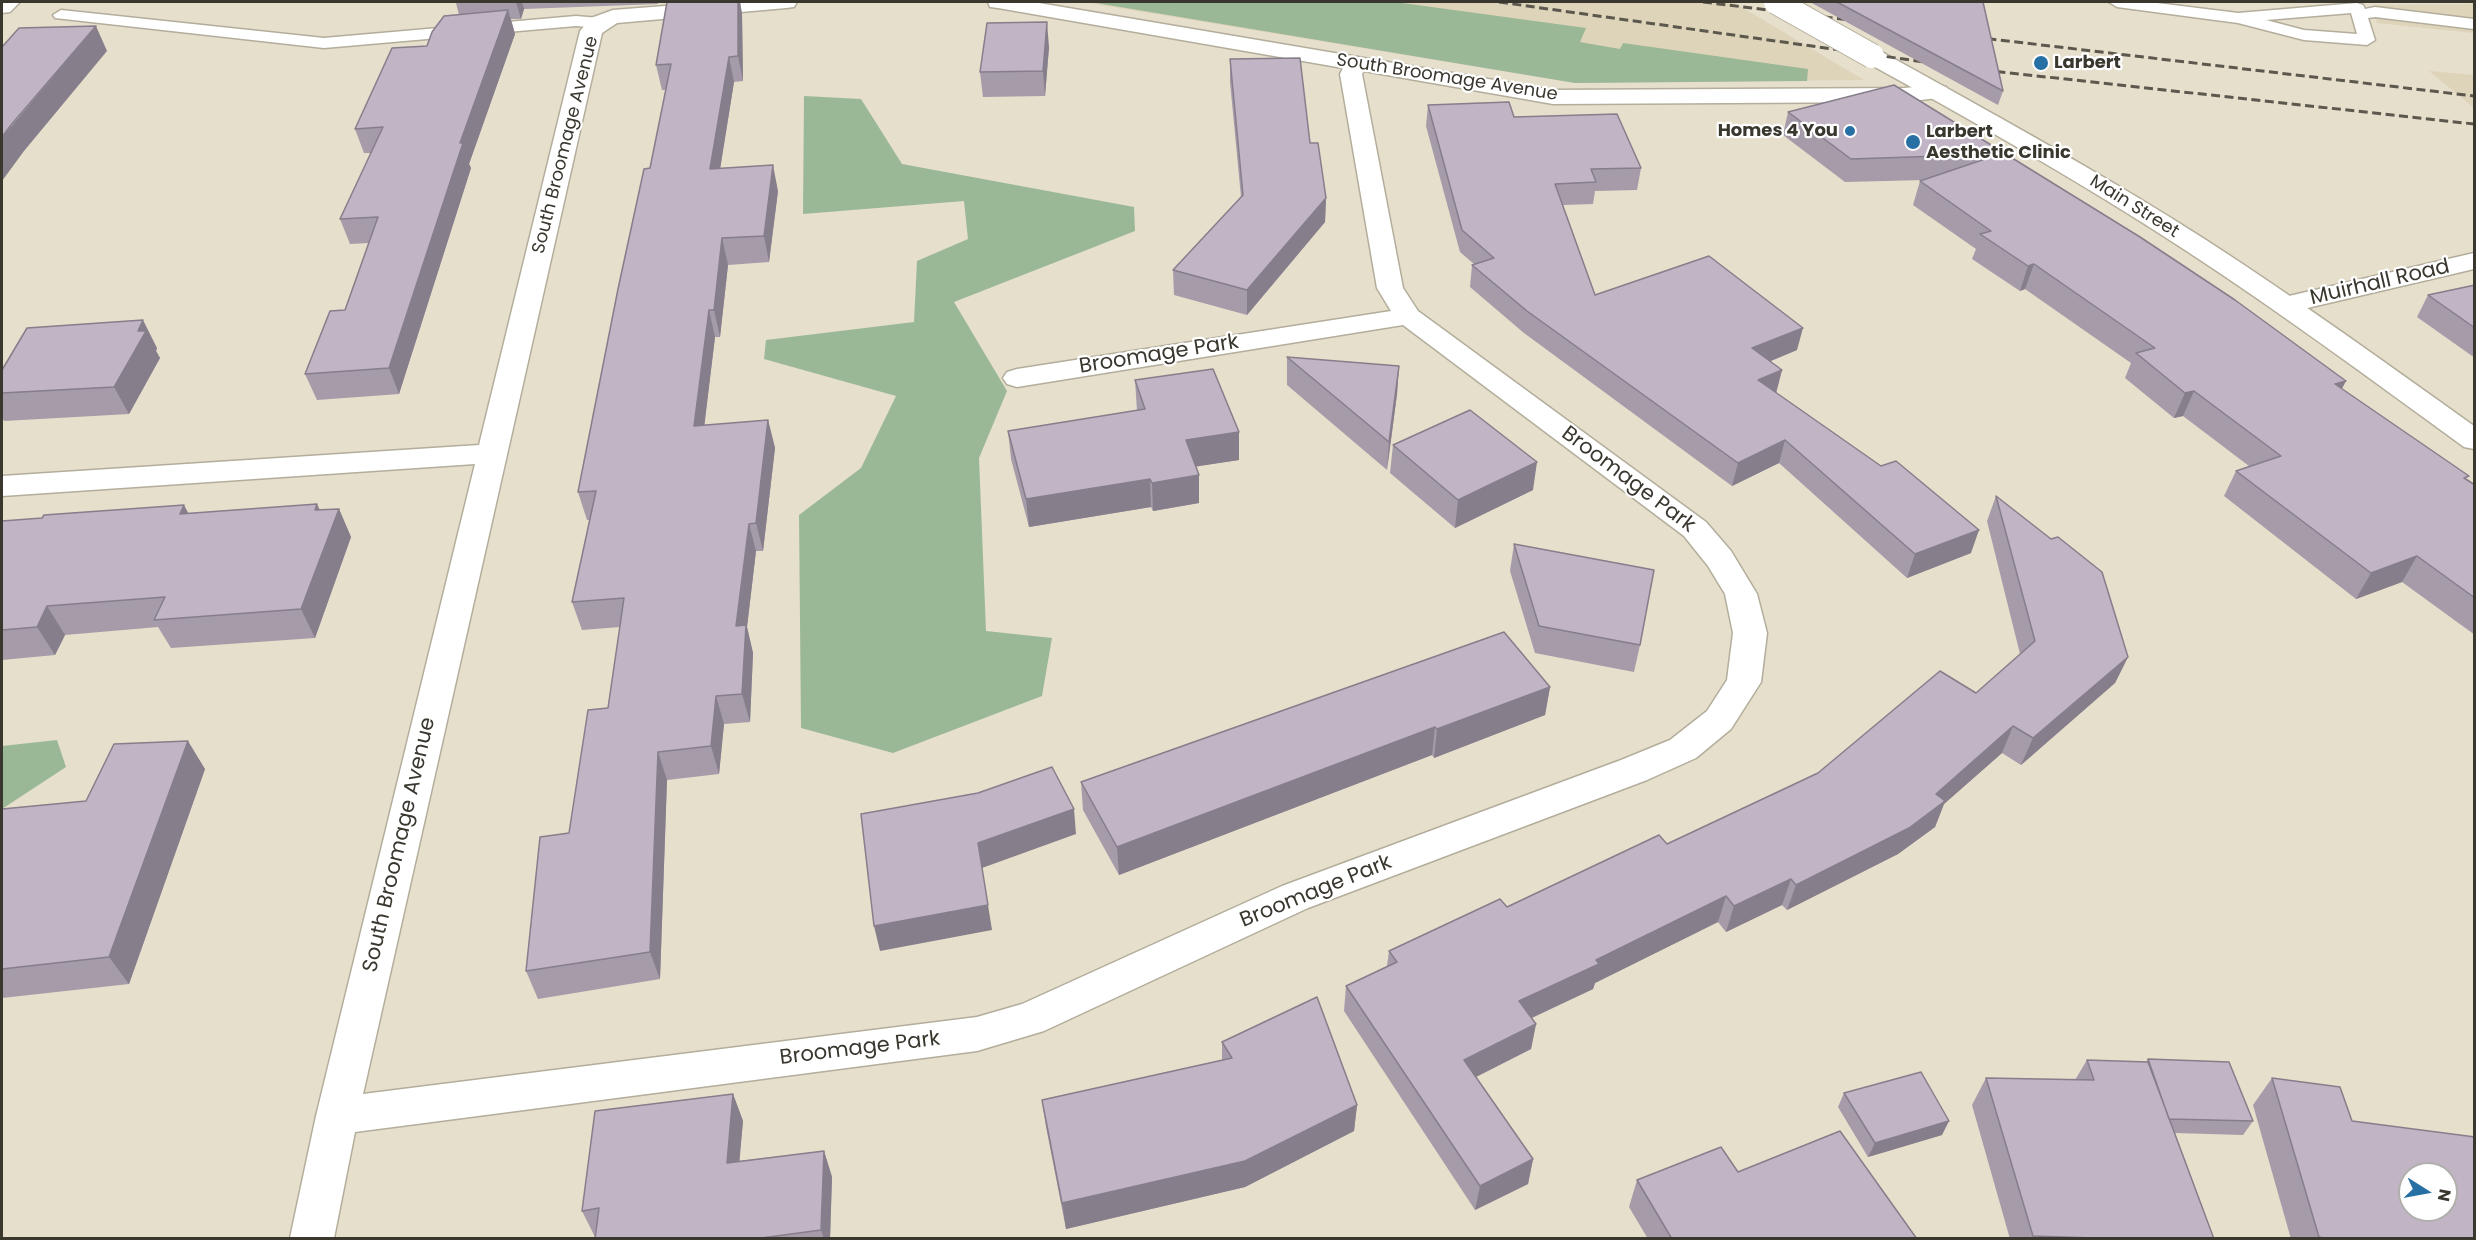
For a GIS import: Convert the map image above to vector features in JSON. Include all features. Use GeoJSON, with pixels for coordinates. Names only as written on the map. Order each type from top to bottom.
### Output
{"type":"FeatureCollection","features":[{"type":"Feature","properties":{"kind":"street"},"geometry":{"type":"LineString","coordinates":[[2,7],[9,2]]}},
{"type":"Feature","properties":{"kind":"street","name":"South Broomage Avenue"},"geometry":{"type":"LineString","coordinates":[[312,1239],[337,1116],[591,31],[599,23],[613,17],[786,2]]}},
{"type":"Feature","properties":{"kind":"street","name":"South Broomage Avenue"},"geometry":{"type":"LineString","coordinates":[[998,2],[1553,98],[1904,95],[1928,87]]}},
{"type":"Feature","properties":{"kind":"street","name":"Main Street"},"geometry":{"type":"LineString","coordinates":[[1776,2],[2157,220],[2286,305],[2475,440]]}},
{"type":"Feature","properties":{"kind":"street","name":"Broomage Park"},"geometry":{"type":"LineString","coordinates":[[337,1116],[977,1034],[1030,1019],[1295,897],[1634,770],[1683,749],[1719,720],[1744,682],[1750,633],[1741,594],[1720,559],[1695,529],[1407,316],[1390,288],[1383,256],[1351,74],[1358,64]]}},
{"type":"Feature","properties":{"kind":"street","name":"Muirhall Road"},"geometry":{"type":"LineString","coordinates":[[2286,305],[2475,261]]}},
{"type":"Feature","properties":{"kind":"street","name":"Broomage Park"},"geometry":{"type":"LineString","coordinates":[[1017,378],[1407,316]]}},
{"type":"Feature","properties":{"kind":"street"},"geometry":{"type":"LineString","coordinates":[[2,486],[492,453]]}},
{"type":"Feature","properties":{"kind":"lane"},"geometry":{"type":"LineString","coordinates":[[2117,2],[2238,18],[2304,35],[2367,40],[2357,8],[2238,18]]}},
{"type":"Feature","properties":{"kind":"lane"},"geometry":{"type":"LineString","coordinates":[[2359,15],[2375,12],[2475,24]]}},
{"type":"Feature","properties":{"kind":"lane"},"geometry":{"type":"LineString","coordinates":[[61,15],[324,43],[576,21],[599,23]]}},
{"type":"Feature","properties":{"kind":"shaded area"},"geometry":{"type":"Polygon","coordinates":[[[1082,2],[1733,2],[1864,80],[1575,83],[1082,2]]]}},
{"type":"Feature","properties":{"kind":"shaded area"},"geometry":{"type":"Polygon","coordinates":[[[2474,4],[2474,33],[2377,23],[2373,5],[2474,4]]]}},
{"type":"Feature","properties":{"kind":"shaded area"},"geometry":{"type":"Polygon","coordinates":[[[2429,71],[2474,75],[2474,108],[2429,71]]]}},
{"type":"Feature","properties":{"kind":"green space"},"geometry":{"type":"Polygon","coordinates":[[[1090,2],[1395,2],[1586,28],[1580,42],[1620,49],[1623,43],[1808,69],[1807,81],[1575,83],[1090,2]]]}},
{"type":"Feature","properties":{"kind":"green space"},"geometry":{"type":"Polygon","coordinates":[[[804,96],[861,99],[902,164],[1134,207],[1135,231],[954,302],[1007,391],[979,458],[986,631],[1052,638],[1042,696],[893,753],[801,728],[799,515],[861,468],[896,396],[764,359],[766,340],[914,322],[917,261],[968,239],[964,201],[803,214],[804,96]]]}},
{"type":"Feature","properties":{"kind":"green space"},"geometry":{"type":"Polygon","coordinates":[[[57,740],[66,767],[2,809],[2,746],[57,740]]]}},
{"type":"Feature","properties":{"kind":"building"},"geometry":{"type":"Polygon","coordinates":[[[667,2],[738,2],[738,56],[729,57],[710,169],[773,165],[764,236],[722,238],[714,310],[709,310],[694,426],[768,420],[756,523],[749,524],[736,626],[746,625],[742,694],[716,696],[711,746],[658,752],[650,952],[526,971],[540,837],[569,833],[588,710],[608,708],[624,598],[572,602],[596,491],[578,492],[644,169],[650,168],[671,64],[656,65],[667,2]]]}},
{"type":"Feature","properties":{"kind":"building"},"geometry":{"type":"Polygon","coordinates":[[[1837,2],[1983,2],[2003,91],[1837,2]]]}},
{"type":"Feature","properties":{"kind":"building"},"geometry":{"type":"Polygon","coordinates":[[[508,10],[460,143],[463,143],[389,368],[305,374],[330,311],[345,310],[378,217],[340,219],[383,127],[355,129],[392,48],[427,46],[432,32],[444,16],[508,10]]]}},
{"type":"Feature","properties":{"kind":"building"},"geometry":{"type":"Polygon","coordinates":[[[1047,22],[1043,71],[980,72],[987,23],[1047,22]]]}},
{"type":"Feature","properties":{"kind":"building"},"geometry":{"type":"Polygon","coordinates":[[[96,26],[2,137],[2,47],[19,28],[96,26]]]}},
{"type":"Feature","properties":{"kind":"building"},"geometry":{"type":"Polygon","coordinates":[[[1300,58],[1310,143],[1318,143],[1326,198],[1247,290],[1173,270],[1243,195],[1230,59],[1300,58]]]}},
{"type":"Feature","properties":{"kind":"building"},"geometry":{"type":"Polygon","coordinates":[[[1894,85],[2140,237],[2235,300],[2346,381],[2335,384],[2469,476],[2464,478],[2475,485],[2475,598],[2417,556],[2371,573],[2236,471],[2281,456],[2194,391],[2185,393],[2136,353],[2155,348],[2034,264],[2028,266],[1980,234],[1991,231],[1920,181],[2000,154],[1851,159],[1788,112],[1894,85]]]}},
{"type":"Feature","properties":{"kind":"building"},"geometry":{"type":"Polygon","coordinates":[[[1509,102],[1514,117],[1617,114],[1641,168],[1591,169],[1596,182],[1555,184],[1595,295],[1709,256],[1803,328],[1752,348],[1782,370],[1758,380],[1881,466],[1896,461],[1979,530],[1915,554],[1785,440],[1738,463],[1527,311],[1472,265],[1494,258],[1462,230],[1428,105],[1509,102]]]}},
{"type":"Feature","properties":{"kind":"building"},"geometry":{"type":"Polygon","coordinates":[[[2475,285],[2475,328],[2428,295],[2475,285]]]}},
{"type":"Feature","properties":{"kind":"building"},"geometry":{"type":"Polygon","coordinates":[[[143,320],[138,331],[146,331],[114,387],[2,393],[2,370],[27,328],[143,320]]]}},
{"type":"Feature","properties":{"kind":"building"},"geometry":{"type":"Polygon","coordinates":[[[1287,357],[1399,366],[1389,442],[1287,357]]]}},
{"type":"Feature","properties":{"kind":"building"},"geometry":{"type":"Polygon","coordinates":[[[1213,369],[1239,432],[1186,440],[1199,475],[1152,483],[1150,479],[1026,499],[1008,431],[1145,409],[1135,380],[1213,369]]]}},
{"type":"Feature","properties":{"kind":"building"},"geometry":{"type":"Polygon","coordinates":[[[1470,410],[1537,462],[1458,500],[1393,445],[1470,410]]]}},
{"type":"Feature","properties":{"kind":"building"},"geometry":{"type":"Polygon","coordinates":[[[1996,496],[2051,539],[2058,537],[2102,572],[2128,657],[2033,738],[2013,726],[1936,794],[1945,801],[1909,828],[1796,885],[1791,879],[1734,906],[1726,896],[1596,960],[1599,964],[1519,1001],[1536,1024],[1464,1060],[1533,1159],[1480,1186],[1346,986],[1397,962],[1389,951],[1500,899],[1507,907],[1659,835],[1667,844],[1818,773],[1940,671],[1976,693],[2035,641],[1996,496]]]}},
{"type":"Feature","properties":{"kind":"building"},"geometry":{"type":"Polygon","coordinates":[[[317,504],[315,510],[339,509],[301,609],[154,620],[165,597],[47,606],[37,627],[2,630],[2,521],[42,518],[44,515],[184,505],[180,514],[317,504]]]}},
{"type":"Feature","properties":{"kind":"building"},"geometry":{"type":"Polygon","coordinates":[[[1514,544],[1654,570],[1640,645],[1539,626],[1514,544]]]}},
{"type":"Feature","properties":{"kind":"building"},"geometry":{"type":"Polygon","coordinates":[[[1504,632],[1550,687],[1437,729],[1435,727],[1117,847],[1081,782],[1504,632]]]}},
{"type":"Feature","properties":{"kind":"building"},"geometry":{"type":"Polygon","coordinates":[[[188,741],[109,957],[2,969],[2,809],[86,801],[114,744],[188,741]]]}},
{"type":"Feature","properties":{"kind":"building"},"geometry":{"type":"Polygon","coordinates":[[[1052,767],[1074,809],[978,843],[988,905],[874,926],[861,814],[978,793],[1052,767]]]}},
{"type":"Feature","properties":{"kind":"building"},"geometry":{"type":"Polygon","coordinates":[[[1317,997],[1357,1105],[1245,1161],[1062,1203],[1042,1100],[1232,1058],[1222,1042],[1317,997]]]}},
{"type":"Feature","properties":{"kind":"building"},"geometry":{"type":"Polygon","coordinates":[[[2148,1059],[2229,1062],[2253,1121],[2169,1119],[2148,1059]]]}},
{"type":"Feature","properties":{"kind":"building"},"geometry":{"type":"Polygon","coordinates":[[[2087,1060],[2148,1062],[2214,1239],[2033,1236],[1986,1078],[2094,1080],[2087,1060]]]}},
{"type":"Feature","properties":{"kind":"building"},"geometry":{"type":"Polygon","coordinates":[[[1921,1072],[1949,1121],[1875,1143],[1844,1093],[1921,1072]]]}},
{"type":"Feature","properties":{"kind":"building"},"geometry":{"type":"Polygon","coordinates":[[[2272,1078],[2340,1087],[2352,1121],[2475,1137],[2475,1239],[2329,1239],[2319,1237],[2272,1078]]]}},
{"type":"Feature","properties":{"kind":"building"},"geometry":{"type":"Polygon","coordinates":[[[733,1094],[727,1163],[824,1151],[821,1230],[754,1239],[595,1239],[599,1208],[582,1211],[595,1111],[733,1094]]]}},
{"type":"Feature","properties":{"kind":"building"},"geometry":{"type":"Polygon","coordinates":[[[1840,1131],[1917,1239],[1672,1239],[1637,1180],[1721,1147],[1738,1172],[1840,1131]]]}},
{"type":"Feature","properties":{"kind":"railway"},"geometry":{"type":"LineString","coordinates":[[1499,2],[1939,64]]}},
{"type":"Feature","properties":{"kind":"railway"},"geometry":{"type":"LineString","coordinates":[[1703,2],[1858,21]]}},
{"type":"Feature","properties":{"kind":"railway"},"geometry":{"type":"LineString","coordinates":[[1974,37],[2474,96]]}},
{"type":"Feature","properties":{"kind":"railway"},"geometry":{"type":"LineString","coordinates":[[1983,70],[2474,124]]}},
{"type":"Feature","properties":{"kind":"place","name":"Larbert"},"geometry":{"type":"Point","coordinates":[2041,63]}},
{"type":"Feature","properties":{"kind":"place","name":"Homes 4 You"},"geometry":{"type":"Point","coordinates":[1850,131]}},
{"type":"Feature","properties":{"kind":"place","name":"Larbert Aesthetic Clinic"},"geometry":{"type":"Point","coordinates":[1913,142]}}]}
